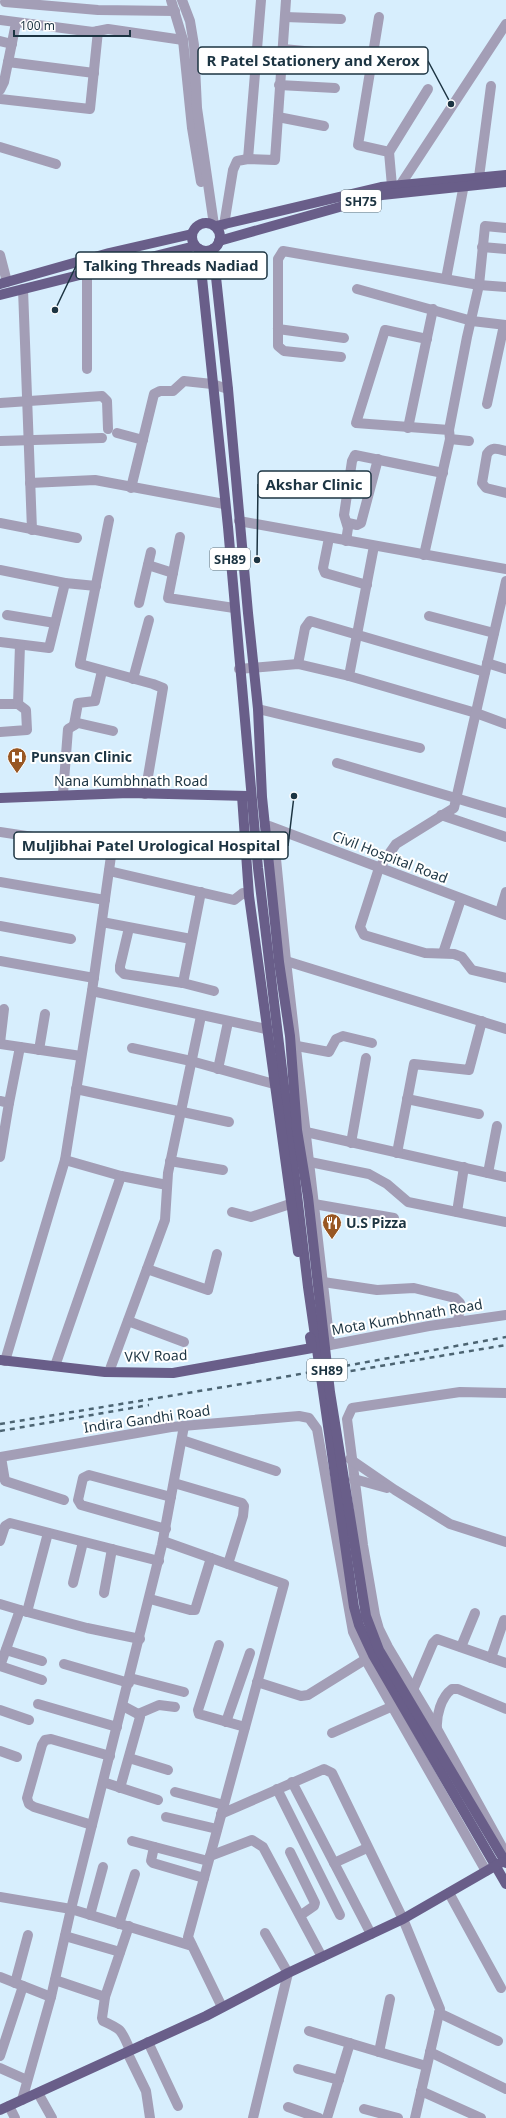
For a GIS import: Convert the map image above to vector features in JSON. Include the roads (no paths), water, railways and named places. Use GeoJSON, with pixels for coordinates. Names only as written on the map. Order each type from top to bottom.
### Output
{"type":"FeatureCollection","features":[{"type":"Feature","properties":{"kind":"main road","name":"SH75"},"geometry":{"type":"LineString","coordinates":[[219,241],[382,195],[506,175]]}},
{"type":"Feature","properties":{"kind":"main road","name":"SH75"},"geometry":{"type":"LineString","coordinates":[[215,225],[396,185],[506,182]]}},
{"type":"Feature","properties":{"kind":"main road"},"geometry":{"type":"LineString","coordinates":[[215,225],[220,236],[219,241],[213,249],[205,251],[197,247],[192,242],[192,234],[196,227],[215,225]]}},
{"type":"Feature","properties":{"kind":"main road"},"geometry":{"type":"LineString","coordinates":[[3,283],[109,253],[192,234]]}},
{"type":"Feature","properties":{"kind":"main road"},"geometry":{"type":"LineString","coordinates":[[0,295],[197,247]]}},
{"type":"Feature","properties":{"kind":"main road","name":"SH89"},"geometry":{"type":"LineString","coordinates":[[197,247],[234,608],[246,796],[258,868],[308,1286],[354,1607],[359,1625],[372,1655],[491,1848],[504,1861],[506,1884]]}},
{"type":"Feature","properties":{"kind":"main road","name":"SH89"},"geometry":{"type":"LineString","coordinates":[[213,249],[240,510],[239,521],[258,709],[262,797],[269,826],[270,860],[279,962],[290,1036],[297,1130],[308,1197],[330,1392],[366,1616],[379,1650],[491,1848]]}},
{"type":"Feature","properties":{"kind":"main road","name":"Nana Kumbhnath Road"},"geometry":{"type":"LineString","coordinates":[[0,798],[63,794],[145,794],[262,797]]}},
{"type":"Feature","properties":{"kind":"main road"},"geometry":{"type":"LineString","coordinates":[[246,796],[249,896],[290,1204],[312,1348]]}},
{"type":"Feature","properties":{"kind":"main road","name":"VKV Road"},"geometry":{"type":"LineString","coordinates":[[2,1360],[109,1372],[173,1373],[312,1348]]}},
{"type":"Feature","properties":{"kind":"main road"},"geometry":{"type":"LineString","coordinates":[[5,2108],[222,2008],[288,1973],[403,1919],[504,1861]]}},
{"type":"Feature","properties":{"kind":"street"},"geometry":{"type":"LineString","coordinates":[[172,0],[183,40],[192,128],[215,225]]}},
{"type":"Feature","properties":{"kind":"street"},"geometry":{"type":"LineString","coordinates":[[182,0],[194,41],[197,108],[215,225]]}},
{"type":"Feature","properties":{"kind":"street"},"geometry":{"type":"LineString","coordinates":[[248,159],[261,0]]}},
{"type":"Feature","properties":{"kind":"street"},"geometry":{"type":"LineString","coordinates":[[215,225],[237,161],[248,159],[274,160],[279,85],[286,17],[286,0]]}},
{"type":"Feature","properties":{"kind":"street"},"geometry":{"type":"LineString","coordinates":[[175,11],[98,10],[6,1],[0,20],[92,32],[108,29],[183,40]]}},
{"type":"Feature","properties":{"kind":"street"},"geometry":{"type":"LineString","coordinates":[[286,17],[341,20]]}},
{"type":"Feature","properties":{"kind":"street"},"geometry":{"type":"LineString","coordinates":[[379,17],[358,145],[389,152]]}},
{"type":"Feature","properties":{"kind":"street"},"geometry":{"type":"LineString","coordinates":[[0,90],[8,62],[16,23]]}},
{"type":"Feature","properties":{"kind":"street"},"geometry":{"type":"LineString","coordinates":[[396,185],[506,24]]}},
{"type":"Feature","properties":{"kind":"street"},"geometry":{"type":"LineString","coordinates":[[0,99],[90,109],[98,31]]}},
{"type":"Feature","properties":{"kind":"street"},"geometry":{"type":"LineString","coordinates":[[0,42],[12,44]]}},
{"type":"Feature","properties":{"kind":"street"},"geometry":{"type":"LineString","coordinates":[[283,49],[336,54]]}},
{"type":"Feature","properties":{"kind":"street"},"geometry":{"type":"LineString","coordinates":[[8,62],[94,73]]}},
{"type":"Feature","properties":{"kind":"street"},"geometry":{"type":"LineString","coordinates":[[279,85],[335,88]]}},
{"type":"Feature","properties":{"kind":"street"},"geometry":{"type":"LineString","coordinates":[[480,178],[491,86]]}},
{"type":"Feature","properties":{"kind":"street"},"geometry":{"type":"LineString","coordinates":[[396,185],[389,152],[428,89]]}},
{"type":"Feature","properties":{"kind":"street"},"geometry":{"type":"LineString","coordinates":[[278,117],[324,126]]}},
{"type":"Feature","properties":{"kind":"street"},"geometry":{"type":"LineString","coordinates":[[0,147],[56,164]]}},
{"type":"Feature","properties":{"kind":"street"},"geometry":{"type":"LineString","coordinates":[[446,279],[464,182]]}},
{"type":"Feature","properties":{"kind":"street"},"geometry":{"type":"LineString","coordinates":[[424,555],[443,473],[467,338],[479,285],[485,226],[506,228]]}},
{"type":"Feature","properties":{"kind":"street"},"geometry":{"type":"LineString","coordinates":[[482,247],[506,249]]}},
{"type":"Feature","properties":{"kind":"street"},"geometry":{"type":"LineString","coordinates":[[341,357],[280,349],[278,346],[278,259],[283,251],[479,285],[506,287]]}},
{"type":"Feature","properties":{"kind":"street"},"geometry":{"type":"LineString","coordinates":[[0,255],[3,283]]}},
{"type":"Feature","properties":{"kind":"street"},"geometry":{"type":"LineString","coordinates":[[87,273],[87,369]]}},
{"type":"Feature","properties":{"kind":"street"},"geometry":{"type":"LineString","coordinates":[[23,289],[32,530]]}},
{"type":"Feature","properties":{"kind":"street"},"geometry":{"type":"LineString","coordinates":[[357,289],[472,321],[505,325],[487,404]]}},
{"type":"Feature","properties":{"kind":"street"},"geometry":{"type":"LineString","coordinates":[[408,428],[433,309]]}},
{"type":"Feature","properties":{"kind":"street"},"geometry":{"type":"LineString","coordinates":[[278,329],[344,338]]}},
{"type":"Feature","properties":{"kind":"street"},"geometry":{"type":"LineString","coordinates":[[427,339],[385,330],[356,423],[408,428],[450,435],[469,441]]}},
{"type":"Feature","properties":{"kind":"street"},"geometry":{"type":"LineString","coordinates":[[131,488],[153,399],[158,392],[172,391],[184,381],[212,384],[228,389]]}},
{"type":"Feature","properties":{"kind":"street"},"geometry":{"type":"LineString","coordinates":[[0,403],[102,396],[107,401],[112,431],[143,440]]}},
{"type":"Feature","properties":{"kind":"street"},"geometry":{"type":"LineString","coordinates":[[0,441],[102,438]]}},
{"type":"Feature","properties":{"kind":"street"},"geometry":{"type":"LineString","coordinates":[[506,451],[494,448],[489,450],[486,454],[482,483],[486,488],[506,493]]}},
{"type":"Feature","properties":{"kind":"street"},"geometry":{"type":"LineString","coordinates":[[346,541],[348,523],[344,515],[352,460],[358,454],[443,473]]}},
{"type":"Feature","properties":{"kind":"street"},"geometry":{"type":"LineString","coordinates":[[348,523],[357,525],[362,523],[378,459]]}},
{"type":"Feature","properties":{"kind":"street"},"geometry":{"type":"LineString","coordinates":[[30,482],[95,480],[131,488],[224,504]]}},
{"type":"Feature","properties":{"kind":"street"},"geometry":{"type":"LineString","coordinates":[[109,520],[80,664],[102,672],[163,688],[145,794]]}},
{"type":"Feature","properties":{"kind":"street"},"geometry":{"type":"LineString","coordinates":[[239,521],[506,569]]}},
{"type":"Feature","properties":{"kind":"street"},"geometry":{"type":"LineString","coordinates":[[0,523],[77,538]]}},
{"type":"Feature","properties":{"kind":"street"},"geometry":{"type":"LineString","coordinates":[[180,537],[168,598],[234,608]]}},
{"type":"Feature","properties":{"kind":"street"},"geometry":{"type":"LineString","coordinates":[[329,538],[323,568],[325,573],[330,576],[367,585]]}},
{"type":"Feature","properties":{"kind":"street"},"geometry":{"type":"LineString","coordinates":[[349,676],[374,546]]}},
{"type":"Feature","properties":{"kind":"street"},"geometry":{"type":"LineString","coordinates":[[139,603],[151,552]]}},
{"type":"Feature","properties":{"kind":"street"},"geometry":{"type":"LineString","coordinates":[[148,565],[173,573]]}},
{"type":"Feature","properties":{"kind":"street"},"geometry":{"type":"LineString","coordinates":[[0,570],[65,583],[96,586]]}},
{"type":"Feature","properties":{"kind":"street"},"geometry":{"type":"LineString","coordinates":[[506,581],[454,808],[396,844],[379,868],[360,927],[360,931],[364,935],[425,953],[454,954],[462,957],[472,970],[506,978]]}},
{"type":"Feature","properties":{"kind":"street"},"geometry":{"type":"LineString","coordinates":[[0,642],[49,648],[65,583]]}},
{"type":"Feature","properties":{"kind":"street"},"geometry":{"type":"LineString","coordinates":[[7,614],[55,624]]}},
{"type":"Feature","properties":{"kind":"street"},"geometry":{"type":"LineString","coordinates":[[429,616],[494,633]]}},
{"type":"Feature","properties":{"kind":"street"},"geometry":{"type":"LineString","coordinates":[[133,679],[149,620]]}},
{"type":"Feature","properties":{"kind":"street"},"geometry":{"type":"LineString","coordinates":[[298,664],[305,628],[310,621],[486,668],[506,669]]}},
{"type":"Feature","properties":{"kind":"street"},"geometry":{"type":"LineString","coordinates":[[18,704],[20,644]]}},
{"type":"Feature","properties":{"kind":"street"},"geometry":{"type":"LineString","coordinates":[[239,669],[298,664],[349,676],[476,713],[506,724]]}},
{"type":"Feature","properties":{"kind":"street"},"geometry":{"type":"LineString","coordinates":[[74,726],[78,703],[95,701],[102,672]]}},
{"type":"Feature","properties":{"kind":"street"},"geometry":{"type":"LineString","coordinates":[[0,704],[18,704],[26,710],[27,730],[0,732]]}},
{"type":"Feature","properties":{"kind":"street"},"geometry":{"type":"LineString","coordinates":[[258,709],[420,748]]}},
{"type":"Feature","properties":{"kind":"street"},"geometry":{"type":"LineString","coordinates":[[63,794],[68,730],[78,723],[113,731]]}},
{"type":"Feature","properties":{"kind":"street"},"geometry":{"type":"LineString","coordinates":[[337,763],[456,800],[506,813]]}},
{"type":"Feature","properties":{"kind":"street"},"geometry":{"type":"LineString","coordinates":[[441,816],[506,837]]}},
{"type":"Feature","properties":{"kind":"street"},"geometry":{"type":"LineString","coordinates":[[269,826],[297,1046],[330,1345]]}},
{"type":"Feature","properties":{"kind":"street","name":"Civil Hospital Road"},"geometry":{"type":"LineString","coordinates":[[269,826],[503,914]]}},
{"type":"Feature","properties":{"kind":"street"},"geometry":{"type":"LineString","coordinates":[[0,832],[112,849],[94,978],[65,1160],[2,1360]]}},
{"type":"Feature","properties":{"kind":"street"},"geometry":{"type":"LineString","coordinates":[[109,871],[234,900],[243,893],[249,896]]}},
{"type":"Feature","properties":{"kind":"street"},"geometry":{"type":"LineString","coordinates":[[0,882],[105,900]]}},
{"type":"Feature","properties":{"kind":"street"},"geometry":{"type":"LineString","coordinates":[[183,983],[201,892]]}},
{"type":"Feature","properties":{"kind":"street"},"geometry":{"type":"LineString","coordinates":[[503,914],[506,892]]}},
{"type":"Feature","properties":{"kind":"street"},"geometry":{"type":"LineString","coordinates":[[443,953],[461,899]]}},
{"type":"Feature","properties":{"kind":"street"},"geometry":{"type":"LineString","coordinates":[[102,922],[191,939]]}},
{"type":"Feature","properties":{"kind":"street"},"geometry":{"type":"LineString","coordinates":[[0,926],[71,939]]}},
{"type":"Feature","properties":{"kind":"street"},"geometry":{"type":"LineString","coordinates":[[129,928],[120,970],[124,974],[183,983],[214,990]]}},
{"type":"Feature","properties":{"kind":"street"},"geometry":{"type":"LineString","coordinates":[[0,961],[94,978]]}},
{"type":"Feature","properties":{"kind":"street"},"geometry":{"type":"LineString","coordinates":[[286,961],[506,1029]]}},
{"type":"Feature","properties":{"kind":"street"},"geometry":{"type":"LineString","coordinates":[[92,991],[228,1022],[266,1029]]}},
{"type":"Feature","properties":{"kind":"street"},"geometry":{"type":"LineString","coordinates":[[4,1010],[0,1044],[81,1056]]}},
{"type":"Feature","properties":{"kind":"street"},"geometry":{"type":"LineString","coordinates":[[39,1050],[45,1014]]}},
{"type":"Feature","properties":{"kind":"street"},"geometry":{"type":"LineString","coordinates":[[109,1372],[165,1220],[170,1161],[201,1016]]}},
{"type":"Feature","properties":{"kind":"street"},"geometry":{"type":"LineString","coordinates":[[397,1153],[414,1064],[469,1070],[482,1021]]}},
{"type":"Feature","properties":{"kind":"street"},"geometry":{"type":"LineString","coordinates":[[218,1068],[228,1022]]}},
{"type":"Feature","properties":{"kind":"street"},"geometry":{"type":"LineString","coordinates":[[297,1046],[329,1052],[339,1036],[372,1043]]}},
{"type":"Feature","properties":{"kind":"street"},"geometry":{"type":"LineString","coordinates":[[0,1157],[5,1102],[20,1047]]}},
{"type":"Feature","properties":{"kind":"street"},"geometry":{"type":"LineString","coordinates":[[132,1048],[192,1061],[274,1084]]}},
{"type":"Feature","properties":{"kind":"street"},"geometry":{"type":"LineString","coordinates":[[351,1143],[366,1058]]}},
{"type":"Feature","properties":{"kind":"street"},"geometry":{"type":"LineString","coordinates":[[76,1089],[229,1122]]}},
{"type":"Feature","properties":{"kind":"street"},"geometry":{"type":"LineString","coordinates":[[407,1099],[479,1114]]}},
{"type":"Feature","properties":{"kind":"street"},"geometry":{"type":"LineString","coordinates":[[488,1173],[497,1126]]}},
{"type":"Feature","properties":{"kind":"street"},"geometry":{"type":"LineString","coordinates":[[306,1132],[506,1177]]}},
{"type":"Feature","properties":{"kind":"street"},"geometry":{"type":"LineString","coordinates":[[65,1160],[121,1176],[167,1186]]}},
{"type":"Feature","properties":{"kind":"street"},"geometry":{"type":"LineString","coordinates":[[170,1161],[223,1170]]}},
{"type":"Feature","properties":{"kind":"street"},"geometry":{"type":"LineString","coordinates":[[310,1162],[369,1174],[387,1184],[408,1202],[506,1222]]}},
{"type":"Feature","properties":{"kind":"street"},"geometry":{"type":"LineString","coordinates":[[457,1212],[464,1168]]}},
{"type":"Feature","properties":{"kind":"street"},"geometry":{"type":"LineString","coordinates":[[55,1366],[121,1176]]}},
{"type":"Feature","properties":{"kind":"street"},"geometry":{"type":"LineString","coordinates":[[232,1212],[251,1217],[290,1204]]}},
{"type":"Feature","properties":{"kind":"street"},"geometry":{"type":"LineString","coordinates":[[314,1204],[394,1218]]}},
{"type":"Feature","properties":{"kind":"street"},"geometry":{"type":"LineString","coordinates":[[147,1269],[208,1290],[217,1254]]}},
{"type":"Feature","properties":{"kind":"street"},"geometry":{"type":"LineString","coordinates":[[323,1282],[377,1290],[414,1288],[455,1298],[460,1303],[458,1322]]}},
{"type":"Feature","properties":{"kind":"street","name":"Mota Kumbhnath Road"},"geometry":{"type":"LineString","coordinates":[[312,1348],[506,1315]]}},
{"type":"Feature","properties":{"kind":"street"},"geometry":{"type":"LineString","coordinates":[[128,1321],[184,1342]]}},
{"type":"Feature","properties":{"kind":"street"},"geometry":{"type":"LineString","coordinates":[[504,1861],[437,1729],[388,1647],[375,1615],[354,1479],[347,1419],[352,1408],[460,1392],[506,1393]]}},
{"type":"Feature","properties":{"kind":"street","name":"Indira Gandhi Road"},"geometry":{"type":"LineString","coordinates":[[0,1457],[184,1426],[299,1416],[309,1418],[314,1423],[318,1436]]}},
{"type":"Feature","properties":{"kind":"street"},"geometry":{"type":"LineString","coordinates":[[22,2100],[51,1997],[71,1909],[150,1599],[166,1529],[184,1426]]}},
{"type":"Feature","properties":{"kind":"street"},"geometry":{"type":"LineString","coordinates":[[318,1436],[395,1490],[450,1524],[506,1542]]}},
{"type":"Feature","properties":{"kind":"street"},"geometry":{"type":"LineString","coordinates":[[318,1436],[353,1632],[366,1659],[486,1871]]}},
{"type":"Feature","properties":{"kind":"street"},"geometry":{"type":"LineString","coordinates":[[182,1440],[276,1471]]}},
{"type":"Feature","properties":{"kind":"street"},"geometry":{"type":"LineString","coordinates":[[0,1457],[5,1481],[64,1500]]}},
{"type":"Feature","properties":{"kind":"street"},"geometry":{"type":"LineString","coordinates":[[166,1529],[81,1505],[78,1500],[83,1478],[89,1475],[171,1497]]}},
{"type":"Feature","properties":{"kind":"street"},"geometry":{"type":"LineString","coordinates":[[354,1479],[395,1490]]}},
{"type":"Feature","properties":{"kind":"street"},"geometry":{"type":"LineString","coordinates":[[174,1483],[242,1503],[244,1506],[243,1516],[228,1564]]}},
{"type":"Feature","properties":{"kind":"street"},"geometry":{"type":"LineString","coordinates":[[0,1541],[8,1524],[159,1560]]}},
{"type":"Feature","properties":{"kind":"street"},"geometry":{"type":"LineString","coordinates":[[42,1680],[0,1666],[5,1644],[24,1611],[48,1533]]}},
{"type":"Feature","properties":{"kind":"street"},"geometry":{"type":"LineString","coordinates":[[163,1541],[284,1584],[188,1937],[222,2008]]}},
{"type":"Feature","properties":{"kind":"street"},"geometry":{"type":"LineString","coordinates":[[73,1583],[83,1542]]}},
{"type":"Feature","properties":{"kind":"street"},"geometry":{"type":"LineString","coordinates":[[104,1593],[112,1549]]}},
{"type":"Feature","properties":{"kind":"street"},"geometry":{"type":"LineString","coordinates":[[150,1599],[195,1610],[211,1558]]}},
{"type":"Feature","properties":{"kind":"street"},"geometry":{"type":"LineString","coordinates":[[0,1604],[87,1628],[140,1639]]}},
{"type":"Feature","properties":{"kind":"street"},"geometry":{"type":"LineString","coordinates":[[461,1647],[475,1613]]}},
{"type":"Feature","properties":{"kind":"street"},"geometry":{"type":"LineString","coordinates":[[491,1658],[504,1620]]}},
{"type":"Feature","properties":{"kind":"street"},"geometry":{"type":"LineString","coordinates":[[413,1690],[432,1644],[437,1639],[506,1663]]}},
{"type":"Feature","properties":{"kind":"street"},"geometry":{"type":"LineString","coordinates":[[5,1644],[42,1661]]}},
{"type":"Feature","properties":{"kind":"street"},"geometry":{"type":"LineString","coordinates":[[219,1645],[198,1710],[199,1714],[244,1727]]}},
{"type":"Feature","properties":{"kind":"street"},"geometry":{"type":"LineString","coordinates":[[226,1722],[250,1652]]}},
{"type":"Feature","properties":{"kind":"street"},"geometry":{"type":"LineString","coordinates":[[257,1682],[300,1696],[308,1695],[366,1659]]}},
{"type":"Feature","properties":{"kind":"street"},"geometry":{"type":"LineString","coordinates":[[64,1664],[129,1681],[184,1692]]}},
{"type":"Feature","properties":{"kind":"street"},"geometry":{"type":"LineString","coordinates":[[437,1729],[440,1709],[447,1692],[452,1689],[458,1689],[506,1708]]}},
{"type":"Feature","properties":{"kind":"street"},"geometry":{"type":"LineString","coordinates":[[38,1704],[117,1728]]}},
{"type":"Feature","properties":{"kind":"street"},"geometry":{"type":"LineString","coordinates":[[138,1714],[159,1705],[175,1707]]}},
{"type":"Feature","properties":{"kind":"street"},"geometry":{"type":"LineString","coordinates":[[123,1706],[138,1714]]}},
{"type":"Feature","properties":{"kind":"street"},"geometry":{"type":"LineString","coordinates":[[332,1733],[393,1706]]}},
{"type":"Feature","properties":{"kind":"street"},"geometry":{"type":"LineString","coordinates":[[0,1710],[29,1720]]}},
{"type":"Feature","properties":{"kind":"street"},"geometry":{"type":"LineString","coordinates":[[120,1788],[139,1722],[138,1714]]}},
{"type":"Feature","properties":{"kind":"street"},"geometry":{"type":"LineString","coordinates":[[92,1825],[34,1807],[29,1804],[27,1798],[42,1745],[45,1740],[51,1739],[110,1756]]}},
{"type":"Feature","properties":{"kind":"street"},"geometry":{"type":"LineString","coordinates":[[0,1751],[17,1757]]}},
{"type":"Feature","properties":{"kind":"street"},"geometry":{"type":"LineString","coordinates":[[129,1758],[168,1770]]}},
{"type":"Feature","properties":{"kind":"street"},"geometry":{"type":"LineString","coordinates":[[175,1792],[222,1810],[324,1769],[329,1770],[403,1919],[440,2009],[414,2118]]}},
{"type":"Feature","properties":{"kind":"street"},"geometry":{"type":"LineString","coordinates":[[103,1782],[158,1800]]}},
{"type":"Feature","properties":{"kind":"street"},"geometry":{"type":"LineString","coordinates":[[292,1782],[371,1934]]}},
{"type":"Feature","properties":{"kind":"street"},"geometry":{"type":"LineString","coordinates":[[277,1789],[340,1915]]}},
{"type":"Feature","properties":{"kind":"street"},"geometry":{"type":"LineString","coordinates":[[166,1817],[217,1829]]}},
{"type":"Feature","properties":{"kind":"street"},"geometry":{"type":"LineString","coordinates":[[132,1841],[209,1858],[252,1840],[257,1842],[263,1847],[301,1915],[322,1957]]}},
{"type":"Feature","properties":{"kind":"street"},"geometry":{"type":"LineString","coordinates":[[154,1847],[151,1857],[151,1861],[153,1863],[204,1878]]}},
{"type":"Feature","properties":{"kind":"street"},"geometry":{"type":"LineString","coordinates":[[334,1863],[367,1848]]}},
{"type":"Feature","properties":{"kind":"street"},"geometry":{"type":"LineString","coordinates":[[290,1852],[315,1903],[314,1906],[301,1915]]}},
{"type":"Feature","properties":{"kind":"street"},"geometry":{"type":"LineString","coordinates":[[90,1915],[103,1867]]}},
{"type":"Feature","properties":{"kind":"street"},"geometry":{"type":"LineString","coordinates":[[135,1874],[120,1952],[105,1997],[103,2021],[114,2025],[122,2031],[146,2090],[150,2118]]}},
{"type":"Feature","properties":{"kind":"street"},"geometry":{"type":"LineString","coordinates":[[449,1893],[501,1988]]}},
{"type":"Feature","properties":{"kind":"street"},"geometry":{"type":"LineString","coordinates":[[0,1897],[71,1909],[192,1946]]}},
{"type":"Feature","properties":{"kind":"street"},"geometry":{"type":"LineString","coordinates":[[253,2118],[288,1973],[265,1933]]}},
{"type":"Feature","properties":{"kind":"street"},"geometry":{"type":"LineString","coordinates":[[0,2056],[19,1985],[28,1935]]}},
{"type":"Feature","properties":{"kind":"street"},"geometry":{"type":"LineString","coordinates":[[65,1936],[120,1952]]}},
{"type":"Feature","properties":{"kind":"street"},"geometry":{"type":"LineString","coordinates":[[0,1977],[51,1997]]}},
{"type":"Feature","properties":{"kind":"street"},"geometry":{"type":"LineString","coordinates":[[55,1980],[105,1997]]}},
{"type":"Feature","properties":{"kind":"street"},"geometry":{"type":"LineString","coordinates":[[379,2052],[390,1999]]}},
{"type":"Feature","properties":{"kind":"street"},"geometry":{"type":"LineString","coordinates":[[439,2013],[498,2041]]}},
{"type":"Feature","properties":{"kind":"street"},"geometry":{"type":"LineString","coordinates":[[309,2031],[426,2066]]}},
{"type":"Feature","properties":{"kind":"street"},"geometry":{"type":"LineString","coordinates":[[148,2042],[178,2106]]}},
{"type":"Feature","properties":{"kind":"street"},"geometry":{"type":"LineString","coordinates":[[327,2118],[350,2043]]}},
{"type":"Feature","properties":{"kind":"street"},"geometry":{"type":"LineString","coordinates":[[430,2052],[506,2089]]}},
{"type":"Feature","properties":{"kind":"street"},"geometry":{"type":"LineString","coordinates":[[0,2068],[27,2080]]}},
{"type":"Feature","properties":{"kind":"street"},"geometry":{"type":"LineString","coordinates":[[298,2069],[339,2080]]}},
{"type":"Feature","properties":{"kind":"street"},"geometry":{"type":"LineString","coordinates":[[421,2091],[481,2118]]}},
{"type":"Feature","properties":{"kind":"street"},"geometry":{"type":"LineString","coordinates":[[38,2093],[52,2118]]}},
{"type":"Feature","properties":{"kind":"street"},"geometry":{"type":"LineString","coordinates":[[288,2107],[319,2118]]}},
{"type":"Feature","properties":{"kind":"street"},"geometry":{"type":"LineString","coordinates":[[5,2108],[15,2118]]}},
{"type":"Feature","properties":{"kind":"street"},"geometry":{"type":"LineString","coordinates":[[364,2110],[398,2118]]}},
{"type":"Feature","properties":{"kind":"railway"},"geometry":{"type":"LineString","coordinates":[[0,1424],[278,1378],[506,1337]]}},
{"type":"Feature","properties":{"kind":"railway"},"geometry":{"type":"LineString","coordinates":[[321,1376],[506,1345]]}},
{"type":"Feature","properties":{"kind":"railway"},"geometry":{"type":"LineString","coordinates":[[0,1431],[149,1405]]}},
{"type":"Feature","properties":{"kind":"place","name":"R Patel Stationery and Xerox"},"geometry":{"type":"Point","coordinates":[451,104]}},
{"type":"Feature","properties":{"kind":"place","name":"Talking Threads Nadiad"},"geometry":{"type":"Point","coordinates":[55,310]}},
{"type":"Feature","properties":{"kind":"place","name":"Akshar Clinic"},"geometry":{"type":"Point","coordinates":[257,560]}},
{"type":"Feature","properties":{"kind":"place","name":"Punsvan Clinic"},"geometry":{"type":"Point","coordinates":[17,774]}},
{"type":"Feature","properties":{"kind":"place","name":"Muljibhai Patel Urological Hospital"},"geometry":{"type":"Point","coordinates":[294,796]}},
{"type":"Feature","properties":{"kind":"place","name":"U.S Pizza"},"geometry":{"type":"Point","coordinates":[332,1240]}}]}
